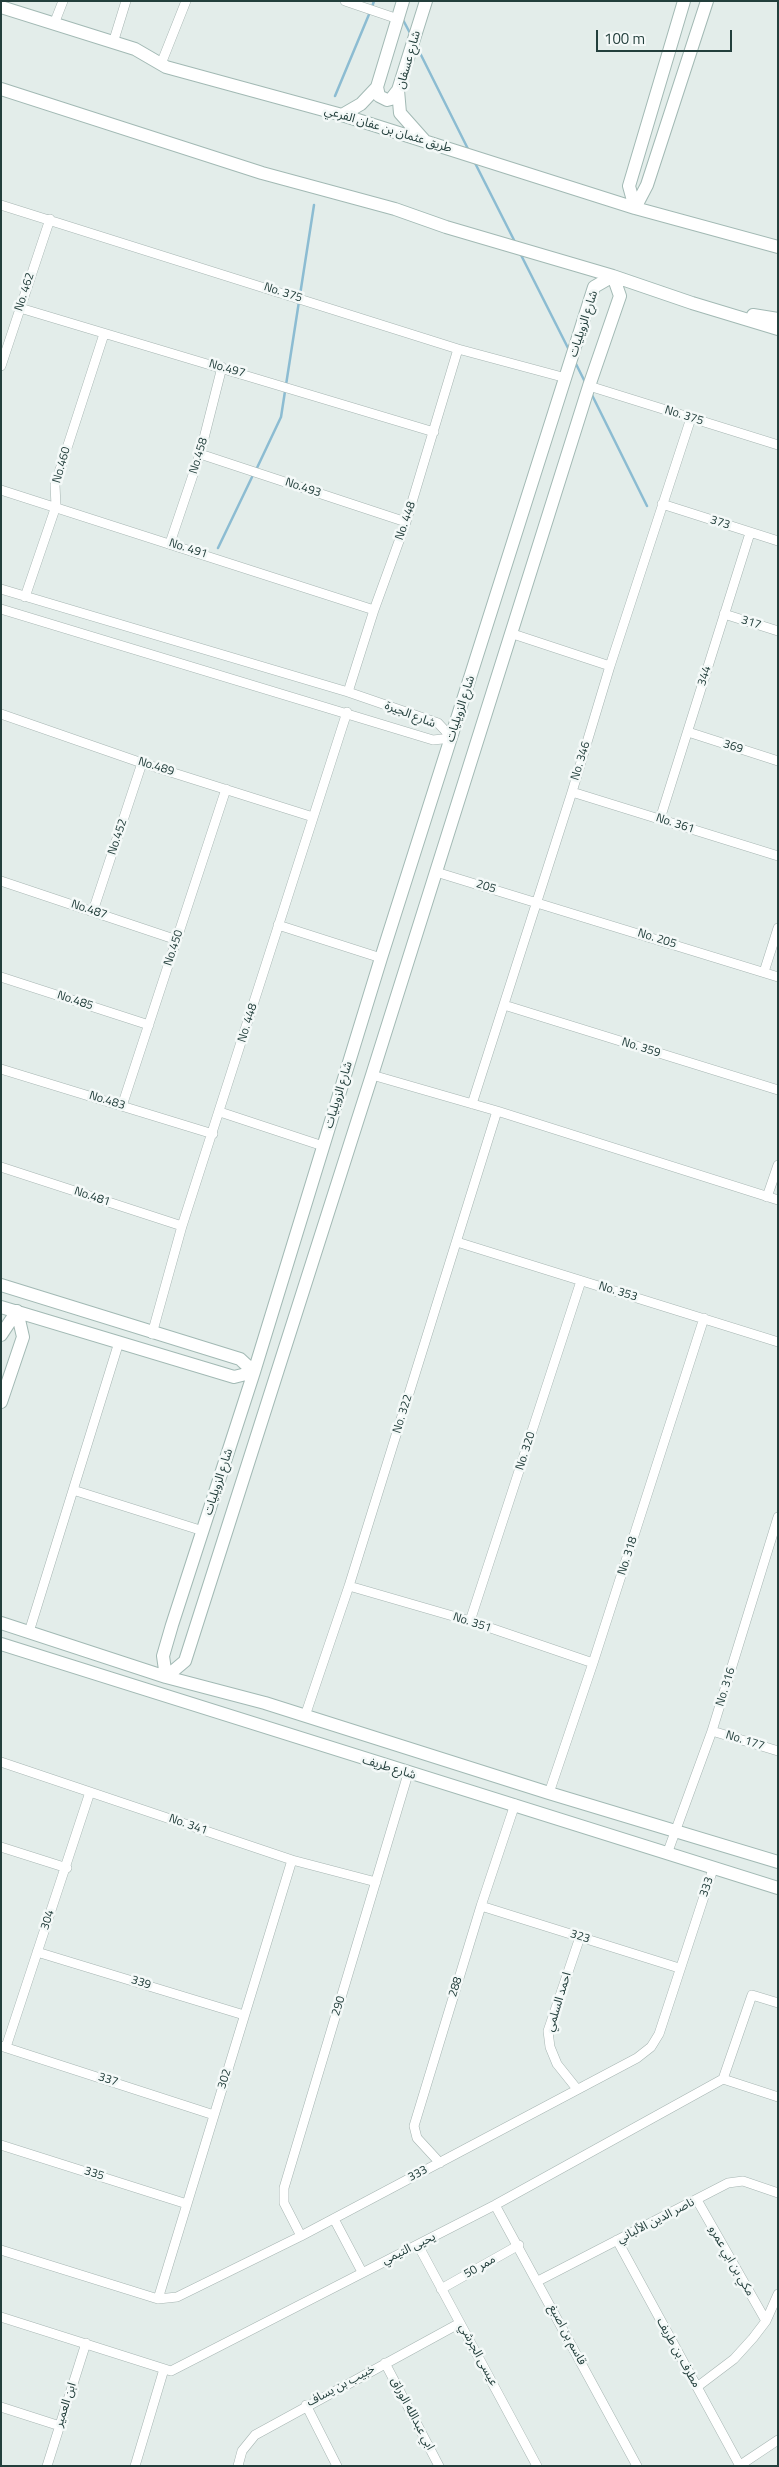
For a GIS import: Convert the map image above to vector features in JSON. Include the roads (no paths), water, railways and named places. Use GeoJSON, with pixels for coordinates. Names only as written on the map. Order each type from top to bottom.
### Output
{"type":"FeatureCollection","features":[{"type":"Feature","properties":{"kind":"street"},"geometry":{"type":"LineString","coordinates":[[54,24],[63,1]]}},
{"type":"Feature","properties":{"kind":"street"},"geometry":{"type":"LineString","coordinates":[[113,43],[126,1]]}},
{"type":"Feature","properties":{"kind":"street"},"geometry":{"type":"LineString","coordinates":[[161,64],[186,1]]}},
{"type":"Feature","properties":{"kind":"street"},"geometry":{"type":"LineString","coordinates":[[345,1],[398,19]]}},
{"type":"Feature","properties":{"kind":"street","name":"شارع عسفان"},"geometry":{"type":"LineString","coordinates":[[342,115],[361,104],[377,87],[404,1]]}},
{"type":"Feature","properties":{"kind":"street","name":"شارع عسفان"},"geometry":{"type":"LineString","coordinates":[[424,140],[400,113],[398,90],[426,1]]}},
{"type":"Feature","properties":{"kind":"street"},"geometry":{"type":"LineString","coordinates":[[635,208],[629,186],[684,1]]}},
{"type":"Feature","properties":{"kind":"street"},"geometry":{"type":"LineString","coordinates":[[635,208],[646,184],[706,1]]}},
{"type":"Feature","properties":{"kind":"street","name":"طريق عثمان بن عفان الفرعي"},"geometry":{"type":"LineString","coordinates":[[1,7],[135,50],[161,64],[342,115],[635,208],[778,247]]}},
{"type":"Feature","properties":{"kind":"street"},"geometry":{"type":"LineString","coordinates":[[377,87],[380,96],[387,100],[391,99],[398,90]]}},
{"type":"Feature","properties":{"kind":"street"},"geometry":{"type":"LineString","coordinates":[[1,89],[262,173],[395,209],[446,227],[613,276],[778,330]]}},
{"type":"Feature","properties":{"kind":"street","name":"No. 375"},"geometry":{"type":"LineString","coordinates":[[1,204],[458,349],[566,378]]}},
{"type":"Feature","properties":{"kind":"street","name":"No. 462"},"geometry":{"type":"LineString","coordinates":[[1,366],[50,219]]}},
{"type":"Feature","properties":{"kind":"street"},"geometry":{"type":"LineString","coordinates":[[735,234],[778,252]]}},
{"type":"Feature","properties":{"kind":"street","name":"شارع الزويليات"},"geometry":{"type":"LineString","coordinates":[[613,276],[620,296],[589,386],[372,1075],[185,1661],[166,1677],[163,1656],[254,1372],[381,958],[594,287],[613,276]]}},
{"type":"Feature","properties":{"kind":"street"},"geometry":{"type":"LineString","coordinates":[[692,303],[778,320]]}},
{"type":"Feature","properties":{"kind":"street","name":"No.497"},"geometry":{"type":"LineString","coordinates":[[20,308],[434,432]]}},
{"type":"Feature","properties":{"kind":"street","name":"No.460"},"geometry":{"type":"LineString","coordinates":[[25,597],[56,506],[55,485],[104,334]]}},
{"type":"Feature","properties":{"kind":"street","name":"No. 448"},"geometry":{"type":"LineString","coordinates":[[348,692],[374,610],[406,522],[458,349]]}},
{"type":"Feature","properties":{"kind":"street","name":"No.458"},"geometry":{"type":"LineString","coordinates":[[170,543],[200,454],[222,367]]}},
{"type":"Feature","properties":{"kind":"street","name":"No. 375"},"geometry":{"type":"LineString","coordinates":[[589,386],[778,446]]}},
{"type":"Feature","properties":{"kind":"street","name":"No. 346"},"geometry":{"type":"LineString","coordinates":[[472,1104],[572,792],[610,666],[691,418]]}},
{"type":"Feature","properties":{"kind":"street","name":"No.493"},"geometry":{"type":"LineString","coordinates":[[200,454],[406,522]]}},
{"type":"Feature","properties":{"kind":"street","name":"No. 491"},"geometry":{"type":"LineString","coordinates":[[1,490],[56,506],[374,610]]}},
{"type":"Feature","properties":{"kind":"street","name":"373"},"geometry":{"type":"LineString","coordinates":[[662,504],[778,541]]}},
{"type":"Feature","properties":{"kind":"street","name":"344"},"geometry":{"type":"LineString","coordinates":[[660,819],[750,533]]}},
{"type":"Feature","properties":{"kind":"street","name":"شارع الجيرة"},"geometry":{"type":"LineString","coordinates":[[1,589],[348,692],[438,723],[452,738]]}},
{"type":"Feature","properties":{"kind":"street","name":"شارع الجيرة"},"geometry":{"type":"LineString","coordinates":[[1,609],[346,712],[433,740],[452,738]]}},
{"type":"Feature","properties":{"kind":"street","name":"317"},"geometry":{"type":"LineString","coordinates":[[724,614],[778,631]]}},
{"type":"Feature","properties":{"kind":"street"},"geometry":{"type":"LineString","coordinates":[[512,634],[610,666]]}},
{"type":"Feature","properties":{"kind":"street","name":"No. 448"},"geometry":{"type":"LineString","coordinates":[[152,1334],[182,1226],[213,1134],[346,712]]}},
{"type":"Feature","properties":{"kind":"street","name":"No.489"},"geometry":{"type":"LineString","coordinates":[[1,714],[142,763],[313,817]]}},
{"type":"Feature","properties":{"kind":"street","name":"369"},"geometry":{"type":"LineString","coordinates":[[688,732],[778,761]]}},
{"type":"Feature","properties":{"kind":"street","name":"No.452"},"geometry":{"type":"LineString","coordinates":[[93,911],[142,763]]}},
{"type":"Feature","properties":{"kind":"street","name":"No.450"},"geometry":{"type":"LineString","coordinates":[[122,1106],[226,789]]}},
{"type":"Feature","properties":{"kind":"street","name":"No. 361"},"geometry":{"type":"LineString","coordinates":[[572,792],[778,856]]}},
{"type":"Feature","properties":{"kind":"street","name":"205"},"geometry":{"type":"LineString","coordinates":[[436,872],[537,902]]}},
{"type":"Feature","properties":{"kind":"street","name":"No.487"},"geometry":{"type":"LineString","coordinates":[[1,881],[177,940]]}},
{"type":"Feature","properties":{"kind":"street","name":"No. 205"},"geometry":{"type":"LineString","coordinates":[[537,902],[778,977]]}},
{"type":"Feature","properties":{"kind":"street"},"geometry":{"type":"LineString","coordinates":[[278,925],[381,958]]}},
{"type":"Feature","properties":{"kind":"street"},"geometry":{"type":"LineString","coordinates":[[764,972],[778,928]]}},
{"type":"Feature","properties":{"kind":"street","name":"No.485"},"geometry":{"type":"LineString","coordinates":[[1,977],[148,1025]]}},
{"type":"Feature","properties":{"kind":"street","name":"No. 359"},"geometry":{"type":"LineString","coordinates":[[504,1005],[778,1090]]}},
{"type":"Feature","properties":{"kind":"street","name":"No.483"},"geometry":{"type":"LineString","coordinates":[[1,1069],[213,1134]]}},
{"type":"Feature","properties":{"kind":"street"},"geometry":{"type":"LineString","coordinates":[[372,1075],[497,1111],[778,1200]]}},
{"type":"Feature","properties":{"kind":"street","name":"No. 322"},"geometry":{"type":"LineString","coordinates":[[305,1716],[349,1586],[458,1242],[497,1111]]}},
{"type":"Feature","properties":{"kind":"street"},"geometry":{"type":"LineString","coordinates":[[220,1112],[323,1146]]}},
{"type":"Feature","properties":{"kind":"street"},"geometry":{"type":"LineString","coordinates":[[767,1197],[778,1166]]}},
{"type":"Feature","properties":{"kind":"street","name":"No.481"},"geometry":{"type":"LineString","coordinates":[[1,1167],[182,1226]]}},
{"type":"Feature","properties":{"kind":"street","name":"No. 353"},"geometry":{"type":"LineString","coordinates":[[458,1242],[778,1342]]}},
{"type":"Feature","properties":{"kind":"street","name":"No. 320"},"geometry":{"type":"LineString","coordinates":[[470,1622],[581,1281]]}},
{"type":"Feature","properties":{"kind":"street"},"geometry":{"type":"LineString","coordinates":[[1,1285],[152,1334],[240,1359],[254,1372]]}},
{"type":"Feature","properties":{"kind":"street"},"geometry":{"type":"LineString","coordinates":[[1,1307],[234,1378],[254,1372]]}},
{"type":"Feature","properties":{"kind":"street"},"geometry":{"type":"LineString","coordinates":[[1,1335],[17,1312]]}},
{"type":"Feature","properties":{"kind":"street"},"geometry":{"type":"LineString","coordinates":[[1,1402],[22,1337],[17,1312]]}},
{"type":"Feature","properties":{"kind":"street","name":"No. 318"},"geometry":{"type":"LineString","coordinates":[[549,1793],[593,1663],[704,1318]]}},
{"type":"Feature","properties":{"kind":"street"},"geometry":{"type":"LineString","coordinates":[[29,1632],[119,1342]]}},
{"type":"Feature","properties":{"kind":"street"},"geometry":{"type":"LineString","coordinates":[[73,1490],[203,1531]]}},
{"type":"Feature","properties":{"kind":"street","name":"No. 316"},"geometry":{"type":"LineString","coordinates":[[667,1854],[712,1731],[778,1517]]}},
{"type":"Feature","properties":{"kind":"street","name":"No. 351"},"geometry":{"type":"LineString","coordinates":[[349,1586],[470,1622],[593,1663]]}},
{"type":"Feature","properties":{"kind":"street","name":"شارع طريف"},"geometry":{"type":"LineString","coordinates":[[1,1623],[166,1677],[305,1716],[549,1793],[778,1862]]}},
{"type":"Feature","properties":{"kind":"street","name":"شارع طريف"},"geometry":{"type":"LineString","coordinates":[[1,1644],[408,1774],[515,1804],[713,1869],[778,1888]]}},
{"type":"Feature","properties":{"kind":"street","name":"No. 177"},"geometry":{"type":"LineString","coordinates":[[712,1731],[778,1751]]}},
{"type":"Feature","properties":{"kind":"street","name":"No. 341"},"geometry":{"type":"LineString","coordinates":[[1,1762],[292,1860],[376,1882]]}},
{"type":"Feature","properties":{"kind":"street","name":"290"},"geometry":{"type":"LineString","coordinates":[[302,2236],[284,2203],[284,2188],[408,1774]]}},
{"type":"Feature","properties":{"kind":"street","name":"304"},"geometry":{"type":"LineString","coordinates":[[4,2047],[90,1792]]}},
{"type":"Feature","properties":{"kind":"street","name":"288"},"geometry":{"type":"LineString","coordinates":[[440,2162],[417,2138],[414,2126],[481,1906],[515,1804]]}},
{"type":"Feature","properties":{"kind":"street"},"geometry":{"type":"LineString","coordinates":[[1,1847],[66,1867]]}},
{"type":"Feature","properties":{"kind":"street","name":"302"},"geometry":{"type":"LineString","coordinates":[[158,2299],[292,1860]]}},
{"type":"Feature","properties":{"kind":"street","name":"333"},"geometry":{"type":"LineString","coordinates":[[1,2250],[158,2299],[178,2297],[302,2236],[636,2058],[651,2047],[659,2034],[679,1968],[713,1869]]}},
{"type":"Feature","properties":{"kind":"street","name":"323"},"geometry":{"type":"LineString","coordinates":[[481,1906],[679,1968]]}},
{"type":"Feature","properties":{"kind":"street","name":"احمد السلمي"},"geometry":{"type":"LineString","coordinates":[[577,2089],[557,2064],[550,2047],[548,2031],[580,1937]]}},
{"type":"Feature","properties":{"kind":"street","name":"339"},"geometry":{"type":"LineString","coordinates":[[37,1952],[244,2015]]}},
{"type":"Feature","properties":{"kind":"street"},"geometry":{"type":"LineString","coordinates":[[778,2003],[752,1995],[723,2080],[778,2097]]}},
{"type":"Feature","properties":{"kind":"street","name":"337"},"geometry":{"type":"LineString","coordinates":[[4,2047],[214,2115]]}},
{"type":"Feature","properties":{"kind":"street","name":"يحيى التيمي"},"geometry":{"type":"LineString","coordinates":[[164,2369],[171,2371],[418,2245],[723,2080]]}},
{"type":"Feature","properties":{"kind":"street","name":"335"},"geometry":{"type":"LineString","coordinates":[[1,2145],[187,2204]]}},
{"type":"Feature","properties":{"kind":"street","name":"ناصر الدين الألباني"},"geometry":{"type":"LineString","coordinates":[[538,2281],[728,2184],[743,2181],[778,2193]]}},
{"type":"Feature","properties":{"kind":"street","name":"مكي بن ابي عمرو"},"geometry":{"type":"LineString","coordinates":[[697,2200],[766,2321]]}},
{"type":"Feature","properties":{"kind":"street","name":"قاسم بن اصبغ"},"geometry":{"type":"LineString","coordinates":[[495,2205],[637,2466]]}},
{"type":"Feature","properties":{"kind":"street"},"geometry":{"type":"LineString","coordinates":[[334,2219],[362,2272]]}},
{"type":"Feature","properties":{"kind":"street","name":"مطرف بن طريف"},"geometry":{"type":"LineString","coordinates":[[617,2240],[739,2466]]}},
{"type":"Feature","properties":{"kind":"street","name":"عيسى الجرشي"},"geometry":{"type":"LineString","coordinates":[[418,2245],[537,2466]]}},
{"type":"Feature","properties":{"kind":"street","name":"ممر 50"},"geometry":{"type":"LineString","coordinates":[[441,2289],[518,2245]]}},
{"type":"Feature","properties":{"kind":"street"},"geometry":{"type":"LineString","coordinates":[[698,2387],[734,2359],[766,2321],[778,2294]]}},
{"type":"Feature","properties":{"kind":"street"},"geometry":{"type":"LineString","coordinates":[[1,2316],[164,2369],[135,2466]]}},
{"type":"Feature","properties":{"kind":"street","name":"خبيب بن يساف"},"geometry":{"type":"LineString","coordinates":[[238,2466],[242,2451],[255,2435],[460,2322]]}},
{"type":"Feature","properties":{"kind":"street","name":"ابن العمير"},"geometry":{"type":"LineString","coordinates":[[47,2466],[86,2343]]}},
{"type":"Feature","properties":{"kind":"street","name":"ابي عبدالله الوراق"},"geometry":{"type":"LineString","coordinates":[[385,2363],[439,2466]]}},
{"type":"Feature","properties":{"kind":"street"},"geometry":{"type":"LineString","coordinates":[[306,2406],[337,2466]]}},
{"type":"Feature","properties":{"kind":"street"},"geometry":{"type":"LineString","coordinates":[[1,2408],[60,2426]]}},
{"type":"Feature","properties":{"kind":"street"},"geometry":{"type":"LineString","coordinates":[[739,2466],[778,2440]]}},
{"type":"Feature","properties":{"kind":"waterway"},"geometry":{"type":"LineString","coordinates":[[372,7],[374,1]]}},
{"type":"Feature","properties":{"kind":"waterway"},"geometry":{"type":"LineString","coordinates":[[335,96],[370,12]]}},
{"type":"Feature","properties":{"kind":"waterway"},"geometry":{"type":"LineString","coordinates":[[402,18],[411,35]]}},
{"type":"Feature","properties":{"kind":"waterway"},"geometry":{"type":"LineString","coordinates":[[417,47],[468,149]]}},
{"type":"Feature","properties":{"kind":"waterway"},"geometry":{"type":"LineString","coordinates":[[474,161],[515,242]]}},
{"type":"Feature","properties":{"kind":"waterway"},"geometry":{"type":"LineString","coordinates":[[256,470],[281,417],[314,205]]}},
{"type":"Feature","properties":{"kind":"waterway"},"geometry":{"type":"LineString","coordinates":[[521,255],[569,350]]}},
{"type":"Feature","properties":{"kind":"waterway"},"geometry":{"type":"LineString","coordinates":[[575,362],[585,382]]}},
{"type":"Feature","properties":{"kind":"waterway"},"geometry":{"type":"LineString","coordinates":[[591,393],[647,506]]}},
{"type":"Feature","properties":{"kind":"waterway"},"geometry":{"type":"LineString","coordinates":[[218,548],[253,475]]}}]}
